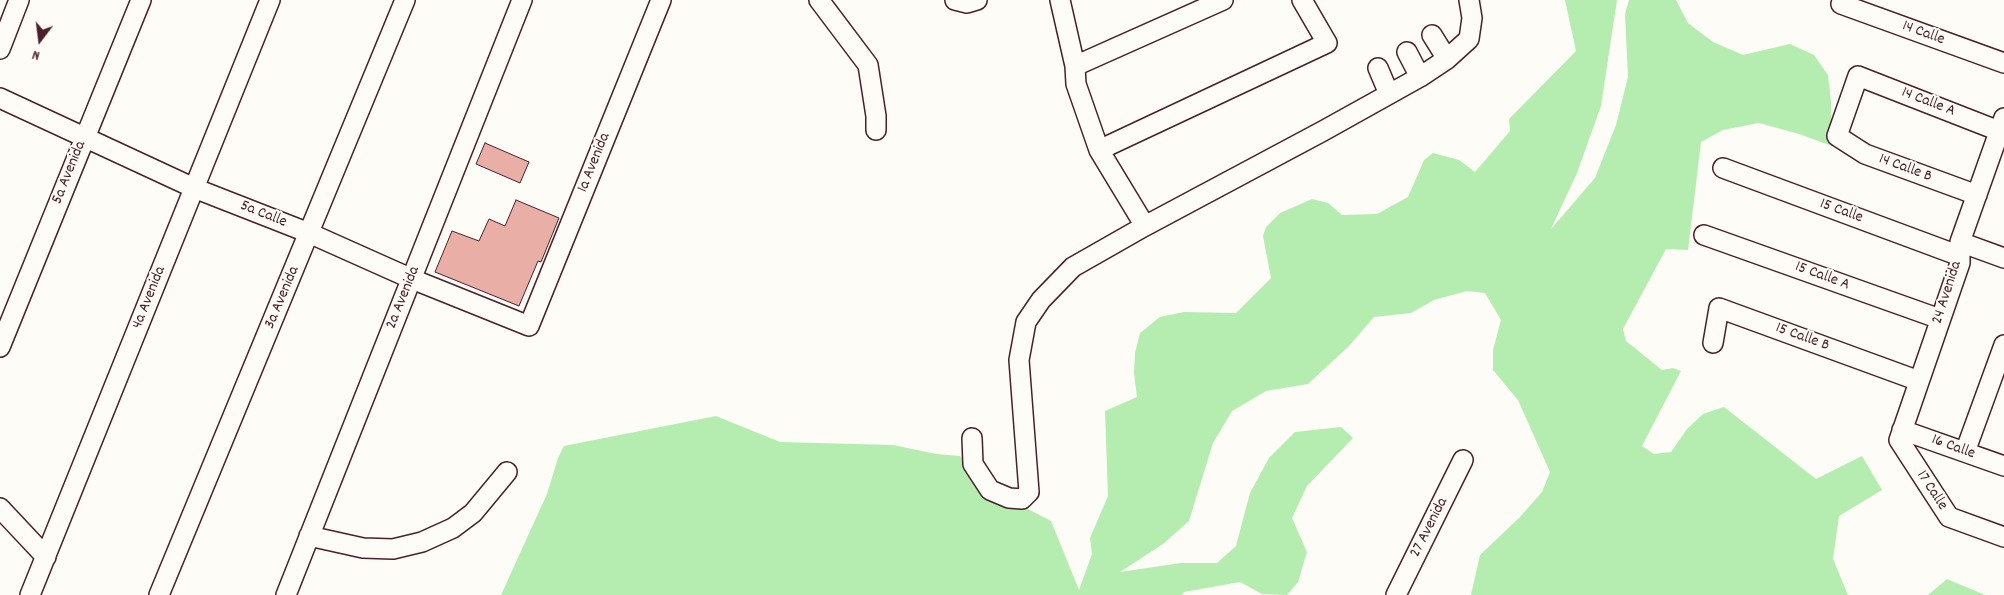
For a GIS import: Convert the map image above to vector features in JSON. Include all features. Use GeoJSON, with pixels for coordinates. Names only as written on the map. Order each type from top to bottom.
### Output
{"type":"FeatureCollection","features":[{"type":"Feature","properties":{"kind":"street"},"geometry":{"type":"LineString","coordinates":[[0,49],[19,0]]}},
{"type":"Feature","properties":{"kind":"street","name":"5a Avenida"},"geometry":{"type":"LineString","coordinates":[[0,347],[141,0]]}},
{"type":"Feature","properties":{"kind":"street","name":"4a Avenida"},"geometry":{"type":"LineString","coordinates":[[30,595],[270,0]]}},
{"type":"Feature","properties":{"kind":"street","name":"3a Avenida"},"geometry":{"type":"LineString","coordinates":[[159,595],[405,0]]}},
{"type":"Feature","properties":{"kind":"street","name":"2a Avenida"},"geometry":{"type":"LineString","coordinates":[[286,595],[522,0]]}},
{"type":"Feature","properties":{"kind":"street","name":"1a Avenida"},"geometry":{"type":"LineString","coordinates":[[528,326],[661,0]]}},
{"type":"Feature","properties":{"kind":"street"},"geometry":{"type":"LineString","coordinates":[[818,0],[868,65],[876,116],[876,130]]}},
{"type":"Feature","properties":{"kind":"street"},"geometry":{"type":"LineString","coordinates":[[955,0],[967,4],[977,0]]}},
{"type":"Feature","properties":{"kind":"street"},"geometry":{"type":"LineString","coordinates":[[1060,0],[1075,66],[1076,84],[1099,150],[1145,226]]}},
{"type":"Feature","properties":{"kind":"street"},"geometry":{"type":"LineString","coordinates":[[1075,66],[1223,0]]}},
{"type":"Feature","properties":{"kind":"street"},"geometry":{"type":"LineString","coordinates":[[1099,150],[1327,43],[1302,0]]}},
{"type":"Feature","properties":{"kind":"street"},"geometry":{"type":"LineString","coordinates":[[972,438],[973,464],[990,490],[1009,498],[1022,500],[1029,492],[1019,360],[1026,322],[1041,300],[1073,267],[1389,94],[1446,59],[1469,39],[1472,18],[1469,0]]}},
{"type":"Feature","properties":{"kind":"street","name":"14 Calle"},"geometry":{"type":"LineString","coordinates":[[1841,4],[2004,63]]}},
{"type":"Feature","properties":{"kind":"street"},"geometry":{"type":"LineString","coordinates":[[1432,35],[1446,59]]}},
{"type":"Feature","properties":{"kind":"street"},"geometry":{"type":"LineString","coordinates":[[1407,52],[1420,76]]}},
{"type":"Feature","properties":{"kind":"street"},"geometry":{"type":"LineString","coordinates":[[1378,68],[1389,94]]}},
{"type":"Feature","properties":{"kind":"street","name":"14 Calle A"},"geometry":{"type":"LineString","coordinates":[[1837,136],[1858,76],[2002,124]]}},
{"type":"Feature","properties":{"kind":"street","name":"5a Calle"},"geometry":{"type":"LineString","coordinates":[[0,98],[194,188],[528,326]]}},
{"type":"Feature","properties":{"kind":"street","name":"24 Avenida"},"geometry":{"type":"LineString","coordinates":[[1900,435],[1960,263],[1960,249],[2002,124]]}},
{"type":"Feature","properties":{"kind":"street","name":"14 Calle B"},"geometry":{"type":"LineString","coordinates":[[1837,136],[1865,154],[1977,194]]}},
{"type":"Feature","properties":{"kind":"street","name":"15 Calle"},"geometry":{"type":"LineString","coordinates":[[1723,168],[1960,249],[2004,258]]}},
{"type":"Feature","properties":{"kind":"street","name":"15 Calle A"},"geometry":{"type":"LineString","coordinates":[[1704,235],[1940,319]]}},
{"type":"Feature","properties":{"kind":"street","name":"15 Calle B"},"geometry":{"type":"LineString","coordinates":[[1713,343],[1719,308],[1919,381]]}},
{"type":"Feature","properties":{"kind":"street"},"geometry":{"type":"LineString","coordinates":[[1965,452],[2004,345]]}},
{"type":"Feature","properties":{"kind":"street","name":"16 Calle"},"geometry":{"type":"LineString","coordinates":[[1900,435],[1965,452],[2004,466]]}},
{"type":"Feature","properties":{"kind":"street","name":"17 Calle"},"geometry":{"type":"LineString","coordinates":[[1900,435],[1949,517],[2004,537]]}},
{"type":"Feature","properties":{"kind":"street","name":"27 Avenida"},"geometry":{"type":"LineString","coordinates":[[1396,595],[1463,460]]}},
{"type":"Feature","properties":{"kind":"street"},"geometry":{"type":"LineString","coordinates":[[309,536],[363,548],[393,549],[422,542],[453,528],[473,513],[507,472]]}},
{"type":"Feature","properties":{"kind":"street"},"geometry":{"type":"LineString","coordinates":[[0,508],[46,557]]}},
{"type":"Feature","properties":{"kind":"green space"},"geometry":{"type":"Polygon","coordinates":[[[1565,0],[1617,0],[1601,106],[1577,173],[1551,229],[1595,178],[1616,125],[1628,77],[1625,14],[1629,0],[1676,0],[1688,23],[1713,42],[1743,55],[1790,44],[1814,55],[1828,75],[1832,146],[1799,134],[1759,123],[1723,130],[1701,142],[1688,250],[1666,249],[1623,329],[1626,341],[1662,370],[1673,368],[1681,371],[1642,446],[1654,454],[1671,452],[1687,429],[1703,414],[1724,407],[1816,479],[1862,456],[1882,490],[1839,516],[1833,559],[1848,595],[1471,595],[1480,555],[1519,518],[1542,492],[1550,472],[1518,400],[1493,370],[1493,350],[1501,320],[1485,293],[1467,291],[1434,300],[1411,313],[1374,317],[1349,346],[1308,384],[1266,391],[1232,411],[1213,443],[1189,521],[1163,544],[1120,572],[1181,563],[1217,563],[1236,546],[1250,493],[1269,458],[1295,432],[1341,427],[1353,438],[1307,486],[1292,518],[1307,552],[1298,582],[1287,595],[1262,594],[1240,582],[1184,592],[1182,595],[501,595],[547,494],[558,458],[564,446],[716,416],[780,442],[893,445],[936,454],[960,456],[977,477],[1010,506],[1026,508],[1051,521],[1079,590],[1092,554],[1090,538],[1108,496],[1105,411],[1137,397],[1134,373],[1135,353],[1140,333],[1160,317],[1184,312],[1236,313],[1271,278],[1263,236],[1266,227],[1280,213],[1312,199],[1328,203],[1342,215],[1377,214],[1408,197],[1424,160],[1433,153],[1459,160],[1475,172],[1510,131],[1509,119],[1576,51],[1565,0]]]}},
{"type":"Feature","properties":{"kind":"green space"},"geometry":{"type":"Polygon","coordinates":[[[1947,579],[1985,595],[1928,595],[1947,579]]]}},
{"type":"Feature","properties":{"kind":"building"},"geometry":{"type":"Polygon","coordinates":[[[485,143],[529,162],[520,183],[476,164],[485,143]]]}},
{"type":"Feature","properties":{"kind":"building"},"geometry":{"type":"Polygon","coordinates":[[[516,200],[559,218],[541,262],[538,261],[519,306],[435,272],[452,231],[479,241],[489,219],[505,226],[516,200]]]}}]}
